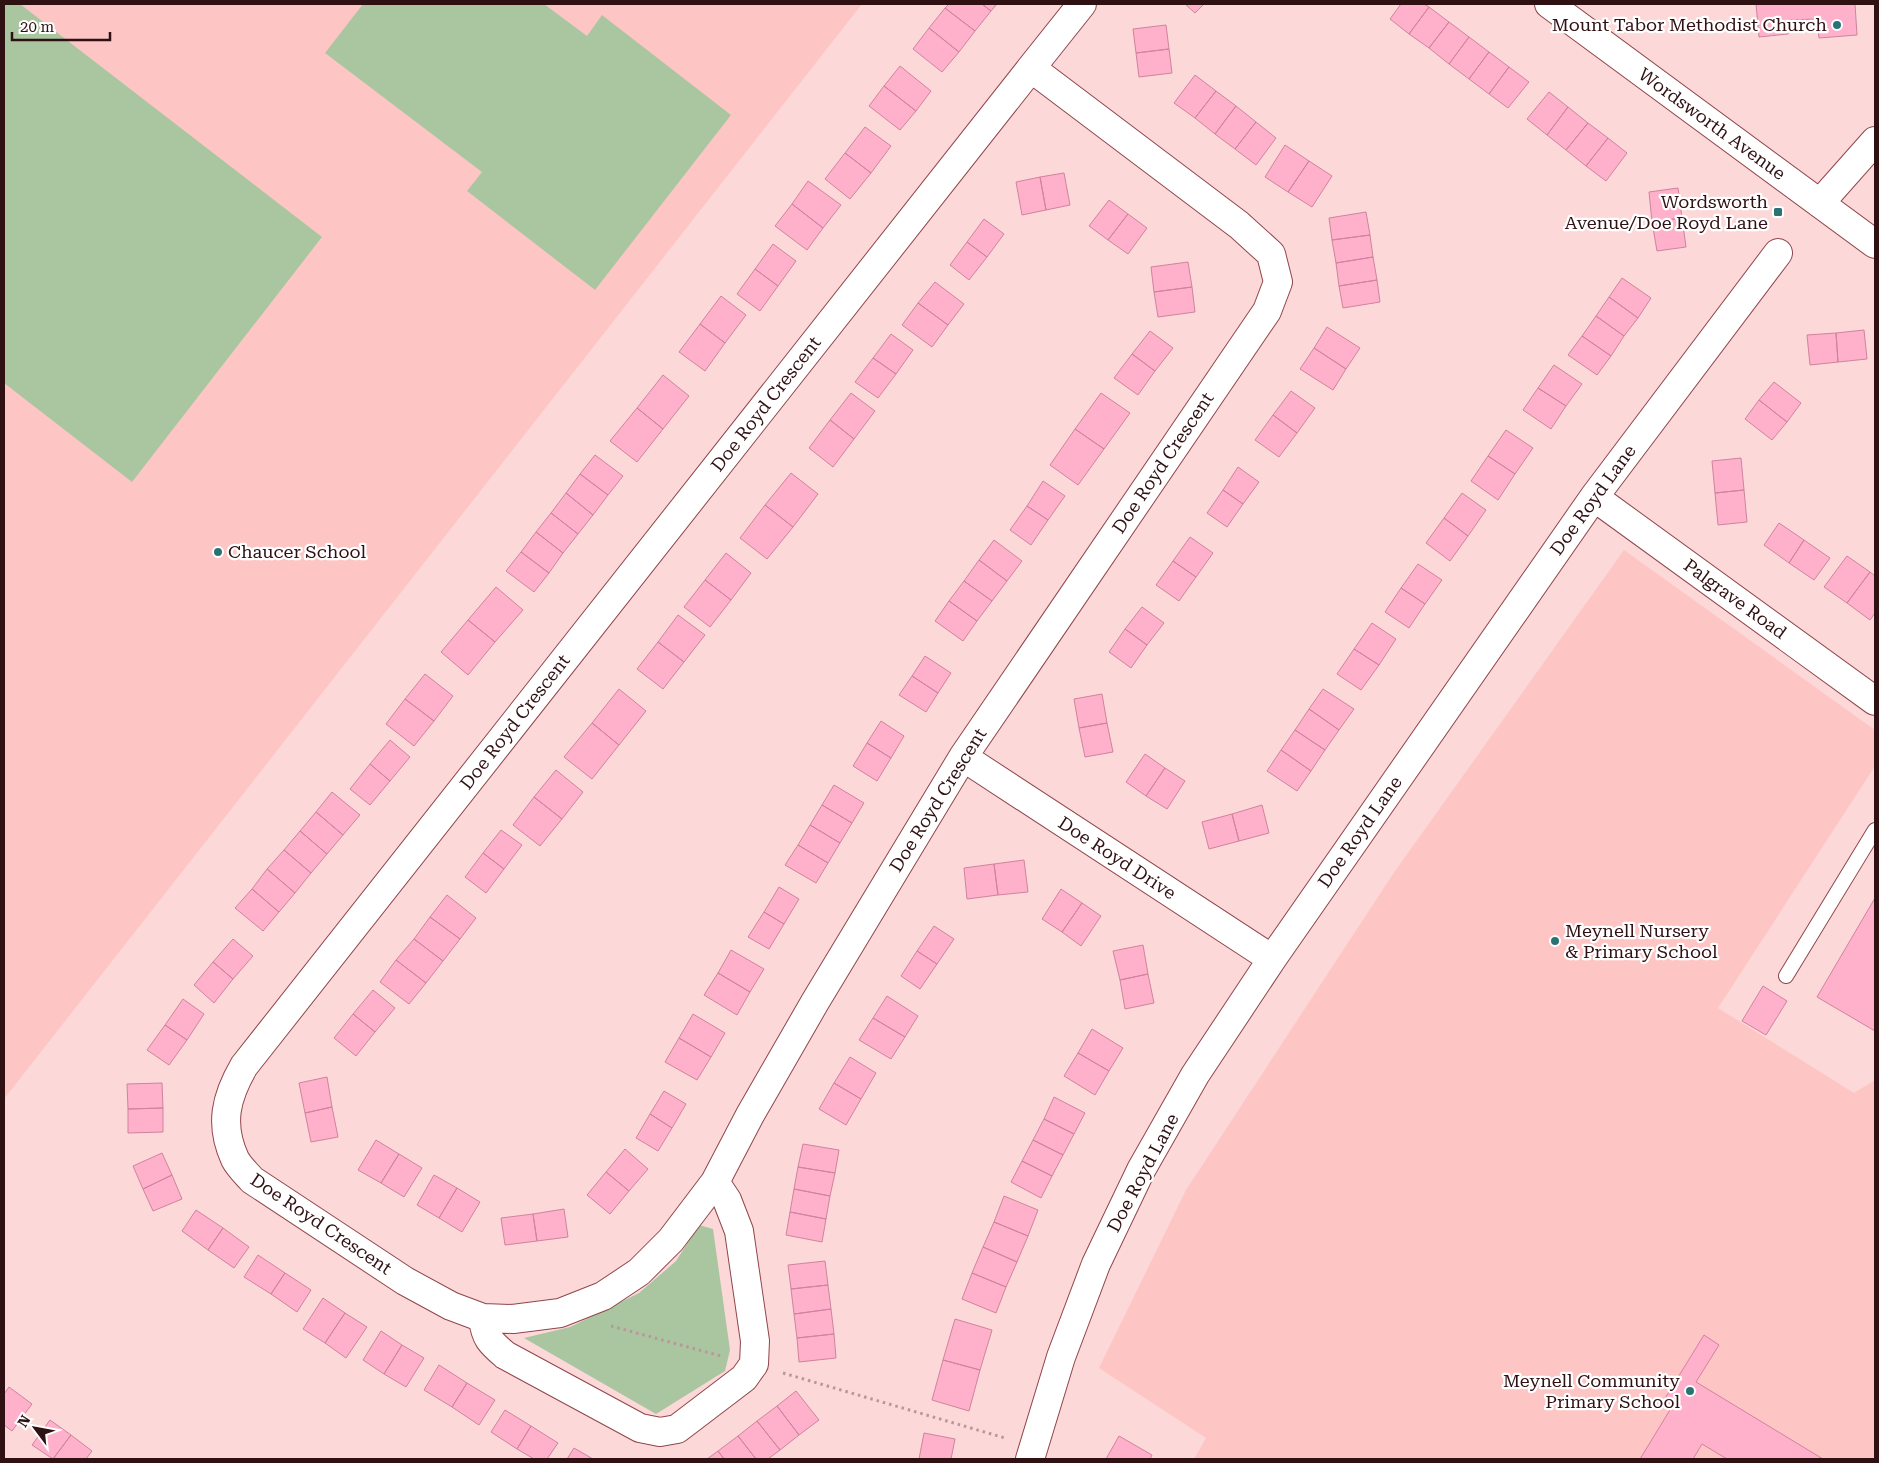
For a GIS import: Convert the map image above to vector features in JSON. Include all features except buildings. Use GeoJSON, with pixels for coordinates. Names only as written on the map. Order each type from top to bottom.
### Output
{"type":"FeatureCollection","features":[{"type":"Feature","properties":{"kind":"street","name":"Doe Royd Crescent"},"geometry":{"type":"LineString","coordinates":[[1031,68],[1239,225],[1271,254],[1278,282],[1267,311],[964,757],[815,1002],[750,1115],[715,1182],[671,1240],[639,1272],[603,1296],[560,1313],[513,1319],[483,1318],[451,1306],[406,1281],[252,1180],[236,1160],[228,1140],[226,1113],[232,1088],[244,1066],[1031,68],[1082,4]]}},
{"type":"Feature","properties":{"kind":"street","name":"Wordsworth Avenue"},"geometry":{"type":"LineString","coordinates":[[1549,4],[1875,244]]}},
{"type":"Feature","properties":{"kind":"street"},"geometry":{"type":"LineString","coordinates":[[1820,203],[1875,141]]}},
{"type":"Feature","properties":{"kind":"street","name":"Doe Royd Lane"},"geometry":{"type":"LineString","coordinates":[[1031,1453],[1061,1357],[1092,1274],[1141,1170],[1196,1076],[1272,959],[1594,497],[1778,253]]}},
{"type":"Feature","properties":{"kind":"street","name":"Palgrave Road"},"geometry":{"type":"LineString","coordinates":[[1594,497],[1875,700]]}},
{"type":"Feature","properties":{"kind":"street","name":"Doe Royd Drive"},"geometry":{"type":"LineString","coordinates":[[964,757],[1272,959]]}},
{"type":"Feature","properties":{"kind":"street"},"geometry":{"type":"LineString","coordinates":[[483,1318],[484,1329],[490,1342],[505,1355],[640,1428],[660,1432],[677,1428],[744,1378],[754,1364],[755,1341],[740,1231],[727,1200],[715,1182]]}},
{"type":"Feature","properties":{"kind":"lane"},"geometry":{"type":"LineString","coordinates":[[1786,976],[1875,830]]}},
{"type":"Feature","properties":{"kind":"path"},"geometry":{"type":"LineString","coordinates":[[606,1325],[754,1364],[1031,1453]]}},
{"type":"Feature","properties":{"kind":"shaded area","name":"Chaucer School"},"geometry":{"type":"Polygon","coordinates":[[[4,4],[862,4],[4,1099],[4,4]]]}},
{"type":"Feature","properties":{"kind":"shaded area","name":"Meynell Nursery & Primary School"},"geometry":{"type":"Polygon","coordinates":[[[1624,550],[1875,730],[1875,766],[1718,1008],[1854,1093],[1875,1080],[1875,1459],[1194,1459],[1206,1438],[1099,1368],[1186,1190],[1393,874],[1624,550]]]}},
{"type":"Feature","properties":{"kind":"green space"},"geometry":{"type":"Polygon","coordinates":[[[4,4],[20,4],[322,237],[132,482],[4,383],[4,4]]]}},
{"type":"Feature","properties":{"kind":"green space"},"geometry":{"type":"Polygon","coordinates":[[[363,4],[544,4],[587,36],[602,15],[731,115],[595,290],[467,191],[482,172],[325,53],[363,4]]]}},
{"type":"Feature","properties":{"kind":"green space"},"geometry":{"type":"Polygon","coordinates":[[[699,1225],[713,1229],[730,1350],[725,1371],[656,1414],[524,1338],[570,1327],[639,1293],[676,1261],[699,1225]]]}},
{"type":"Feature","properties":{"kind":"place","name":"Mount Tabor Methodist Church"},"geometry":{"type":"Point","coordinates":[1837,25]}},
{"type":"Feature","properties":{"kind":"place","name":"Wordsworth Avenue/Doe Royd Lane"},"geometry":{"type":"Point","coordinates":[1778,212]}},
{"type":"Feature","properties":{"kind":"place","name":"Chaucer School"},"geometry":{"type":"Point","coordinates":[218,552]}},
{"type":"Feature","properties":{"kind":"place","name":"Meynell Nursery & Primary School"},"geometry":{"type":"Point","coordinates":[1555,941]}},
{"type":"Feature","properties":{"kind":"place","name":"Meynell Community Primary School"},"geometry":{"type":"Point","coordinates":[1690,1391]}}]}
